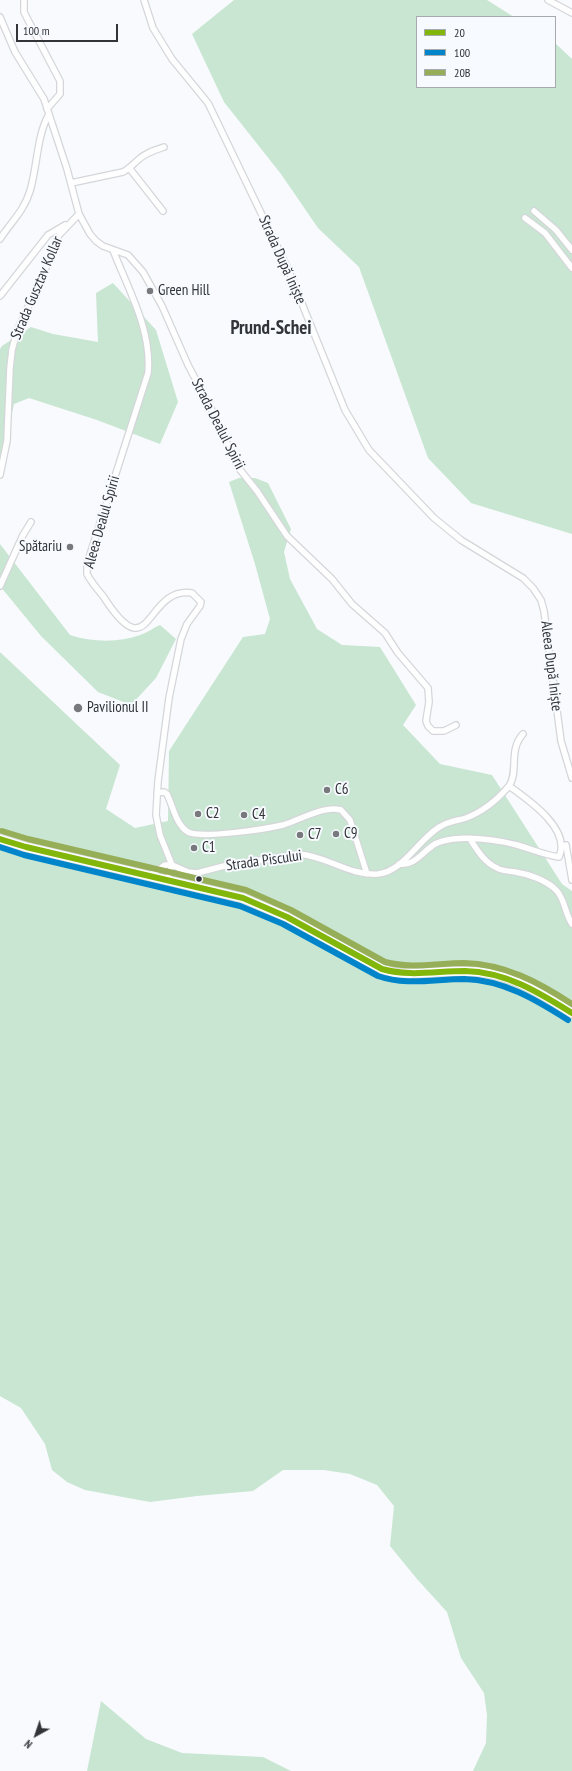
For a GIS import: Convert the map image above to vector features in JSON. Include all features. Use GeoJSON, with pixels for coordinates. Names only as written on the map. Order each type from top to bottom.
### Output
{"type":"FeatureCollection","features":[{"type":"Feature","properties":{"kind":"main road"},"geometry":{"type":"LineString","coordinates":[[0,839],[26,847],[243,898],[265,906],[325,937],[365,960],[389,971],[405,974],[444,972],[486,973],[505,977],[529,987],[572,1013]]}},
{"type":"Feature","properties":{"kind":"street"},"geometry":{"type":"LineString","coordinates":[[24,0],[24,12],[60,81],[60,94],[47,109]]}},
{"type":"Feature","properties":{"kind":"street","name":"Strada După Iniște"},"geometry":{"type":"LineString","coordinates":[[144,0],[153,28],[172,59],[208,103],[288,268],[345,410],[355,429],[369,450],[434,518],[461,540],[507,569]]}},
{"type":"Feature","properties":{"kind":"street"},"geometry":{"type":"LineString","coordinates":[[548,0],[572,13]]}},
{"type":"Feature","properties":{"kind":"street","name":"Strada Dealul Spirii"},"geometry":{"type":"LineString","coordinates":[[0,17],[15,52],[44,100],[71,183],[79,214],[90,234],[96,241],[113,250],[128,255],[143,272],[162,306],[188,365],[216,418],[237,466],[257,491],[279,525],[297,547],[332,579],[352,604],[385,633],[398,653],[428,688],[429,702],[426,722],[428,726],[433,731],[444,731],[456,724]]}},
{"type":"Feature","properties":{"kind":"street"},"geometry":{"type":"LineString","coordinates":[[0,239],[20,213],[25,203],[33,179],[43,127],[48,116]]}},
{"type":"Feature","properties":{"kind":"street"},"geometry":{"type":"LineString","coordinates":[[71,183],[123,172],[130,169],[138,160],[149,153],[164,147]]}},
{"type":"Feature","properties":{"kind":"street"},"geometry":{"type":"LineString","coordinates":[[130,169],[163,211]]}},
{"type":"Feature","properties":{"kind":"street"},"geometry":{"type":"LineString","coordinates":[[534,211],[556,230],[572,250]]}},
{"type":"Feature","properties":{"kind":"street","name":"Strada Gusztav Kollar"},"geometry":{"type":"LineString","coordinates":[[0,475],[7,441],[10,368],[12,350],[17,331],[45,270],[54,243],[68,224],[79,214]]}},
{"type":"Feature","properties":{"kind":"street"},"geometry":{"type":"LineString","coordinates":[[525,218],[545,233],[572,268]]}},
{"type":"Feature","properties":{"kind":"street","name":"Strada Gusztav Kollar"},"geometry":{"type":"LineString","coordinates":[[0,296],[48,235],[68,224]]}},
{"type":"Feature","properties":{"kind":"street","name":"Aleea Dealul Spirii"},"geometry":{"type":"LineString","coordinates":[[113,250],[142,325],[150,357],[148,373],[87,564],[86,574],[120,622],[132,629],[139,628],[145,624],[165,601],[178,594],[192,593],[201,602],[200,606],[187,624],[181,639],[170,698],[157,793],[156,816],[160,835],[172,865]]}},
{"type":"Feature","properties":{"kind":"street"},"geometry":{"type":"LineString","coordinates":[[0,586],[23,535],[31,522]]}},
{"type":"Feature","properties":{"kind":"street","name":"Aleea După Iniște"},"geometry":{"type":"LineString","coordinates":[[507,569],[523,578],[533,588],[541,600],[544,611],[561,741],[572,778]]}},
{"type":"Feature","properties":{"kind":"street"},"geometry":{"type":"LineString","coordinates":[[523,734],[518,740],[515,748],[509,786],[549,815],[560,827],[566,845],[572,880]]}},
{"type":"Feature","properties":{"kind":"street","name":"Strada Piscului"},"geometry":{"type":"LineString","coordinates":[[172,865],[188,872],[197,873],[224,866],[299,854],[310,855],[350,871],[367,874],[389,872],[436,830],[449,822],[466,818],[479,811],[496,800],[509,786]]}},
{"type":"Feature","properties":{"kind":"street"},"geometry":{"type":"LineString","coordinates":[[157,793],[164,792],[168,794],[178,820],[188,832],[202,835],[267,828],[330,808],[341,810],[350,820],[367,874]]}},
{"type":"Feature","properties":{"kind":"street"},"geometry":{"type":"LineString","coordinates":[[470,839],[485,859],[497,869],[527,874],[550,885],[557,891],[564,902],[572,924]]}},
{"type":"Feature","properties":{"kind":"street"},"geometry":{"type":"LineString","coordinates":[[399,864],[404,865],[411,863],[435,844],[444,840],[492,840],[517,845],[550,856],[559,856],[563,852],[566,845]]}},
{"type":"Feature","properties":{"kind":"street"},"geometry":{"type":"LineString","coordinates":[[149,876],[165,865],[172,865],[167,880]]}},
{"type":"Feature","properties":{"kind":"green space"},"geometry":{"type":"Polygon","coordinates":[[[234,0],[487,0],[512,16],[416,16],[416,88],[556,88],[556,44],[572,59],[572,534],[471,503],[428,458],[359,267],[318,228],[281,174],[224,102],[192,34],[234,0]]]}},
{"type":"Feature","properties":{"kind":"green space"},"geometry":{"type":"Polygon","coordinates":[[[113,283],[156,330],[178,402],[160,444],[97,420],[29,398],[14,404],[4,446],[0,455],[0,349],[2,346],[31,327],[53,334],[98,342],[96,293],[113,283]]]}},
{"type":"Feature","properties":{"kind":"green space"},"geometry":{"type":"Polygon","coordinates":[[[239,478],[255,478],[268,483],[291,529],[284,552],[290,579],[317,629],[342,645],[380,647],[416,705],[403,725],[440,764],[492,775],[562,884],[572,891],[572,1771],[473,1771],[486,1743],[487,1715],[484,1693],[461,1658],[447,1612],[390,1546],[394,1506],[377,1485],[350,1474],[324,1470],[283,1470],[253,1491],[150,1502],[85,1490],[67,1482],[52,1470],[45,1444],[21,1408],[0,1396],[0,652],[120,765],[106,809],[135,828],[168,821],[169,751],[243,637],[265,634],[270,619],[255,564],[229,482],[239,478]]]}},
{"type":"Feature","properties":{"kind":"green space"},"geometry":{"type":"Polygon","coordinates":[[[0,544],[70,635],[105,641],[132,638],[160,625],[176,639],[156,678],[131,705],[98,692],[41,636],[0,586],[0,544]]]}},
{"type":"Feature","properties":{"kind":"green space"},"geometry":{"type":"Polygon","coordinates":[[[101,1701],[146,1739],[182,1753],[263,1757],[291,1771],[87,1771],[101,1701]]]}},
{"type":"Feature","properties":{"kind":"transit line","name":"20B"},"geometry":{"type":"LineString","coordinates":[[2,831],[28,839],[246,890],[291,910],[385,962],[405,965],[464,963],[493,967],[521,976],[547,988],[572,1004]]}},
{"type":"Feature","properties":{"kind":"transit line","name":"20"},"geometry":{"type":"LineString","coordinates":[[0,839],[26,847],[243,898],[287,917],[382,969],[402,973],[465,971],[494,975],[521,984],[572,1013]]}},
{"type":"Feature","properties":{"kind":"transit line","name":"100"},"geometry":{"type":"LineString","coordinates":[[0,847],[24,855],[240,906],[283,924],[378,976],[399,981],[464,979],[492,983],[531,998],[568,1020]]}},
{"type":"Feature","properties":{"kind":"place","name":"Green Hill"},"geometry":{"type":"Point","coordinates":[150,291]}},
{"type":"Feature","properties":{"kind":"place","name":"Spătariu"},"geometry":{"type":"Point","coordinates":[70,547]}},
{"type":"Feature","properties":{"kind":"place","name":"Pavilionul II"},"geometry":{"type":"Point","coordinates":[78,708]}},
{"type":"Feature","properties":{"kind":"place","name":"C6"},"geometry":{"type":"Point","coordinates":[327,790]}},
{"type":"Feature","properties":{"kind":"place","name":"C2"},"geometry":{"type":"Point","coordinates":[198,814]}},
{"type":"Feature","properties":{"kind":"place","name":"C4"},"geometry":{"type":"Point","coordinates":[244,815]}},
{"type":"Feature","properties":{"kind":"place","name":"C9"},"geometry":{"type":"Point","coordinates":[336,834]}},
{"type":"Feature","properties":{"kind":"place","name":"C7"},"geometry":{"type":"Point","coordinates":[300,835]}},
{"type":"Feature","properties":{"kind":"place","name":"C1"},"geometry":{"type":"Point","coordinates":[194,848]}},
{"type":"Feature","properties":{"kind":"district","name":"Prund-Schei"},"geometry":{"type":"Point","coordinates":[271,329]}}]}
